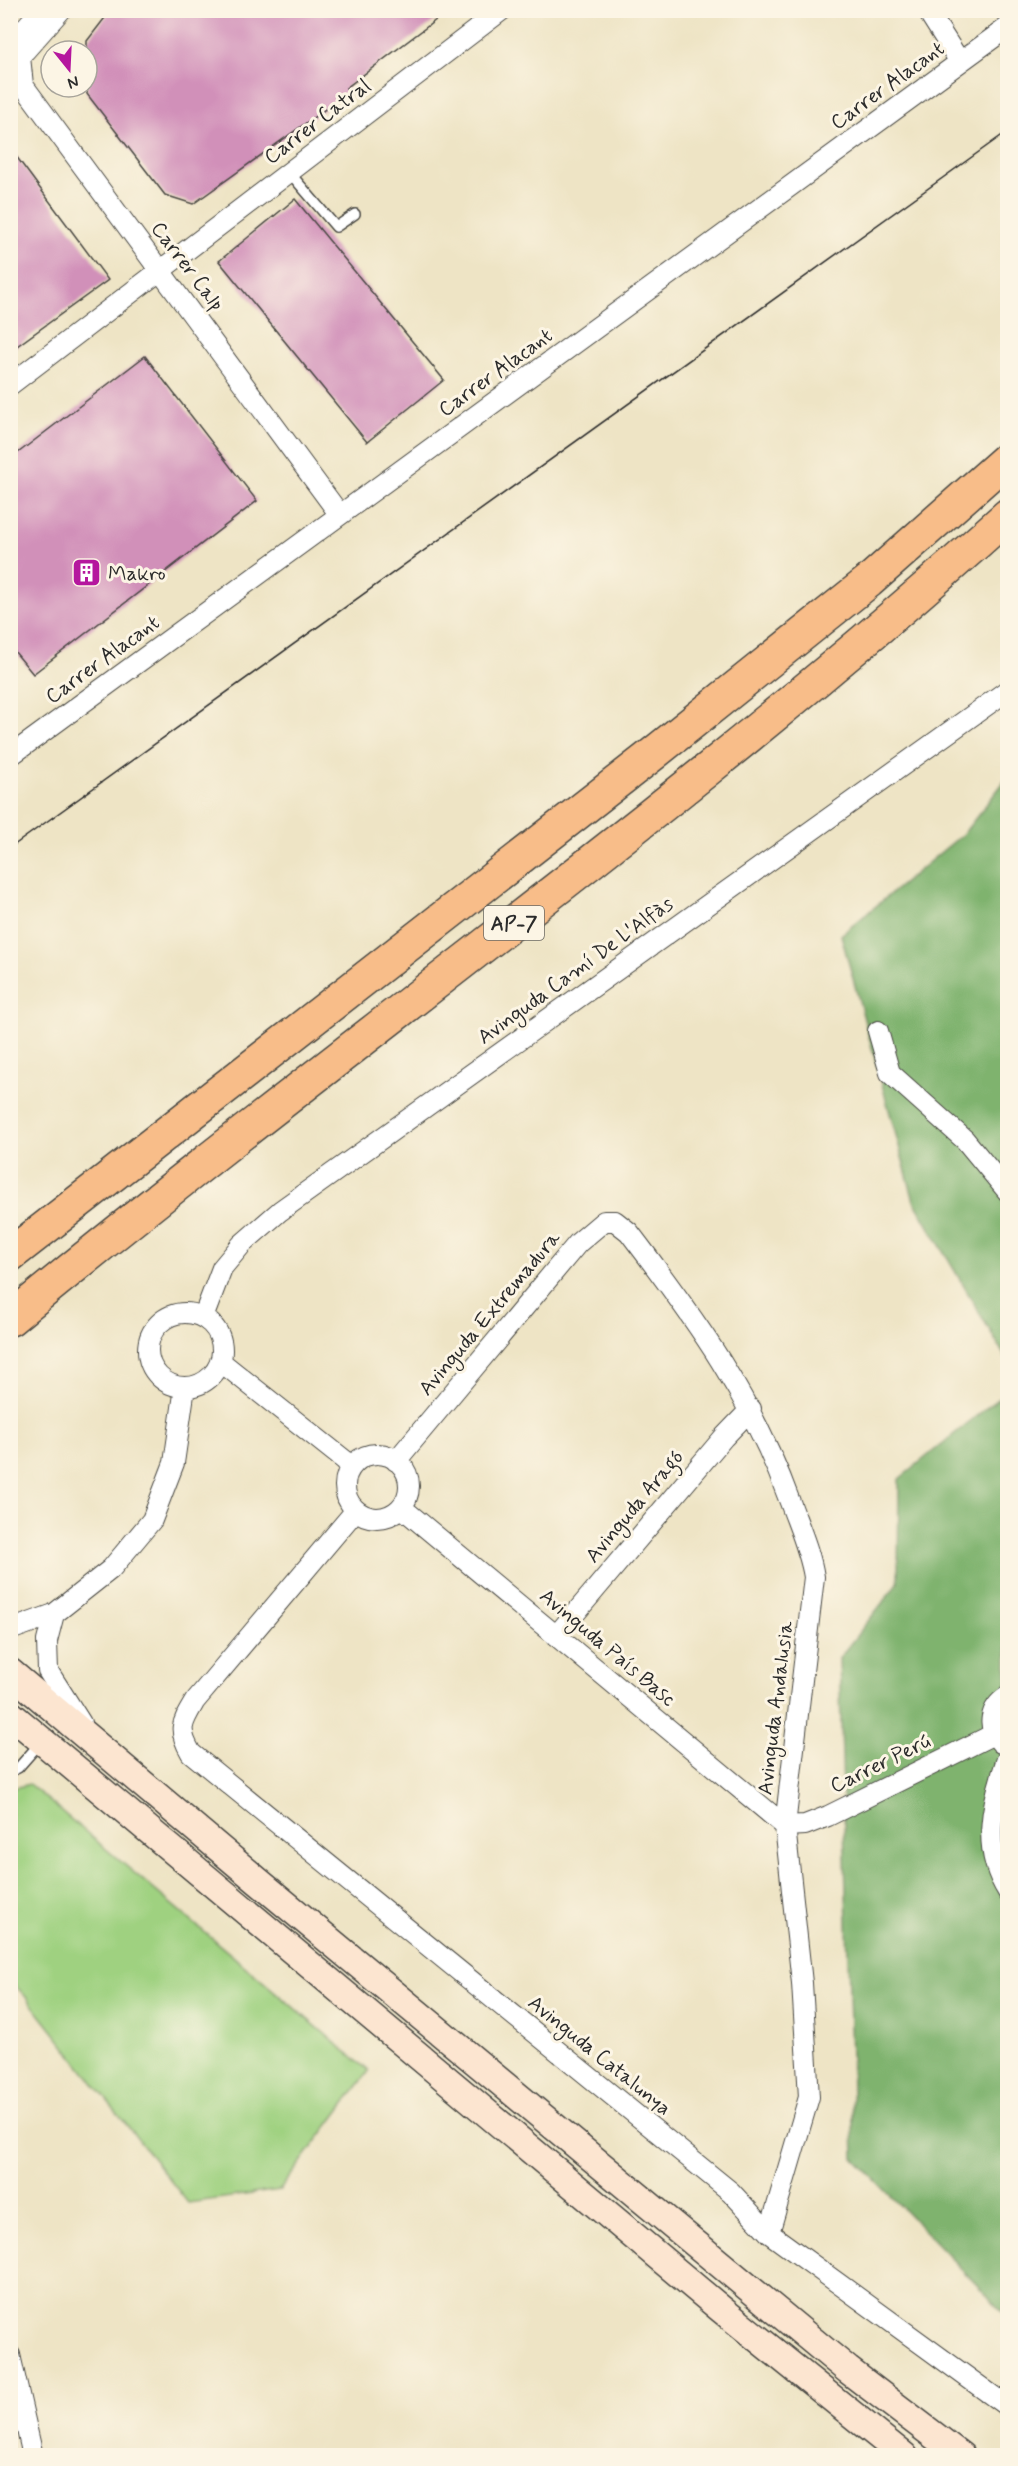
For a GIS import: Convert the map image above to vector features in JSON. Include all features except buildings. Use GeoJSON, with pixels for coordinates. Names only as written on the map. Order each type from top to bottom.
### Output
{"type":"FeatureCollection","features":[{"type":"Feature","properties":{"kind":"highway","name":"AP-7"},"geometry":{"type":"LineString","coordinates":[[10,1255],[653,754],[869,581],[1008,458]]}},
{"type":"Feature","properties":{"kind":"highway","name":"AP-7"},"geometry":{"type":"LineString","coordinates":[[10,1320],[195,1170],[454,971],[704,773],[922,591],[1008,515]]}},
{"type":"Feature","properties":{"kind":"main road"},"geometry":{"type":"LineString","coordinates":[[10,1671],[98,1748],[839,2362],[961,2456]]}},
{"type":"Feature","properties":{"kind":"main road"},"geometry":{"type":"LineString","coordinates":[[10,1714],[721,2309],[904,2456]]}},
{"type":"Feature","properties":{"kind":"street"},"geometry":{"type":"LineString","coordinates":[[15,51],[41,10]]}},
{"type":"Feature","properties":{"kind":"street"},"geometry":{"type":"LineString","coordinates":[[15,51],[61,10]]}},
{"type":"Feature","properties":{"kind":"street","name":"Carrer Catral"},"geometry":{"type":"LineString","coordinates":[[10,385],[502,10]]}},
{"type":"Feature","properties":{"kind":"street"},"geometry":{"type":"LineString","coordinates":[[927,10],[960,62]]}},
{"type":"Feature","properties":{"kind":"street","name":"Carrer Alacant"},"geometry":{"type":"LineString","coordinates":[[10,756],[1008,27]]}},
{"type":"Feature","properties":{"kind":"street","name":"Carrer Calp"},"geometry":{"type":"LineString","coordinates":[[15,51],[22,85],[162,271],[340,515]]}},
{"type":"Feature","properties":{"kind":"street","name":"Avinguda Camí De L'Alfàs"},"geometry":{"type":"LineString","coordinates":[[203,1318],[222,1268],[242,1244],[280,1211],[1008,690]]}},
{"type":"Feature","properties":{"kind":"street"},"geometry":{"type":"LineString","coordinates":[[878,1031],[890,1073],[965,1140],[1008,1192]]}},
{"type":"Feature","properties":{"kind":"street","name":"Avinguda Extremadura"},"geometry":{"type":"LineString","coordinates":[[396,1461],[585,1236],[604,1221],[615,1221],[629,1232]]}},
{"type":"Feature","properties":{"kind":"street","name":"Avinguda Andalusia"},"geometry":{"type":"LineString","coordinates":[[629,1232],[699,1324],[751,1409],[786,1490],[814,1576],[785,1826],[802,1983],[809,2097],[769,2233]]}},
{"type":"Feature","properties":{"kind":"street"},"geometry":{"type":"LineString","coordinates":[[180,1313],[203,1318],[220,1336],[222,1347],[220,1361],[208,1379],[185,1387],[173,1385],[158,1374],[149,1359],[148,1346],[155,1329],[168,1317],[180,1313]]}},
{"type":"Feature","properties":{"kind":"street"},"geometry":{"type":"LineString","coordinates":[[220,1361],[352,1466]]}},
{"type":"Feature","properties":{"kind":"street"},"geometry":{"type":"LineString","coordinates":[[10,1630],[54,1614],[111,1569],[152,1520],[174,1463],[185,1387]]}},
{"type":"Feature","properties":{"kind":"street","name":"Avinguda Aragó"},"geometry":{"type":"LineString","coordinates":[[556,1635],[724,1437],[751,1409]]}},
{"type":"Feature","properties":{"kind":"street"},"geometry":{"type":"LineString","coordinates":[[379,1454],[396,1461],[405,1470],[408,1480],[408,1491],[400,1507],[390,1515],[380,1518],[370,1517],[356,1510],[346,1497],[345,1487],[346,1477],[352,1466],[358,1459],[379,1454]]}},
{"type":"Feature","properties":{"kind":"street","name":"Avinguda País Basc"},"geometry":{"type":"LineString","coordinates":[[400,1507],[785,1826]]}},
{"type":"Feature","properties":{"kind":"street","name":"Avinguda Catalunya"},"geometry":{"type":"LineString","coordinates":[[356,1510],[195,1701],[182,1724],[184,1740],[191,1753],[731,2192],[769,2233],[1008,2407]]}},
{"type":"Feature","properties":{"kind":"street"},"geometry":{"type":"LineString","coordinates":[[54,1614],[48,1641],[48,1671],[98,1748]]}},
{"type":"Feature","properties":{"kind":"street"},"geometry":{"type":"LineString","coordinates":[[1001,1741],[991,1718],[993,1710],[1008,1696]]}},
{"type":"Feature","properties":{"kind":"street","name":"Carrer Perú"},"geometry":{"type":"LineString","coordinates":[[785,1826],[805,1825],[828,1816],[1001,1741]]}},
{"type":"Feature","properties":{"kind":"street"},"geometry":{"type":"LineString","coordinates":[[1008,1756],[991,1811],[990,1833],[994,1861],[1008,1892]]}},
{"type":"Feature","properties":{"kind":"street"},"geometry":{"type":"LineString","coordinates":[[10,2355],[33,2456]]}},
{"type":"Feature","properties":{"kind":"lane"},"geometry":{"type":"LineString","coordinates":[[289,172],[336,227],[354,214]]}},
{"type":"Feature","properties":{"kind":"lane"},"geometry":{"type":"LineString","coordinates":[[10,1772],[18,1768],[42,1741]]}},
{"type":"Feature","properties":{"kind":"green space"},"geometry":{"type":"Polygon","coordinates":[[[1007,778],[1007,1360],[914,1201],[841,935],[964,833],[1007,778]]]}},
{"type":"Feature","properties":{"kind":"green space"},"geometry":{"type":"Polygon","coordinates":[[[1007,1391],[1007,2316],[854,2158],[839,1658],[898,1583],[899,1479],[1007,1391]]]}},
{"type":"Feature","properties":{"kind":"green space"},"geometry":{"type":"Polygon","coordinates":[[[29,1784],[369,2071],[280,2190],[188,2203],[11,1981],[11,1789],[29,1784]]]}},
{"type":"Feature","properties":{"kind":"tram line"},"geometry":{"type":"LineString","coordinates":[[10,848],[1008,131]]}},
{"type":"Feature","properties":{"kind":"place","name":"Makro"},"geometry":{"type":"Point","coordinates":[87,573]}}]}
